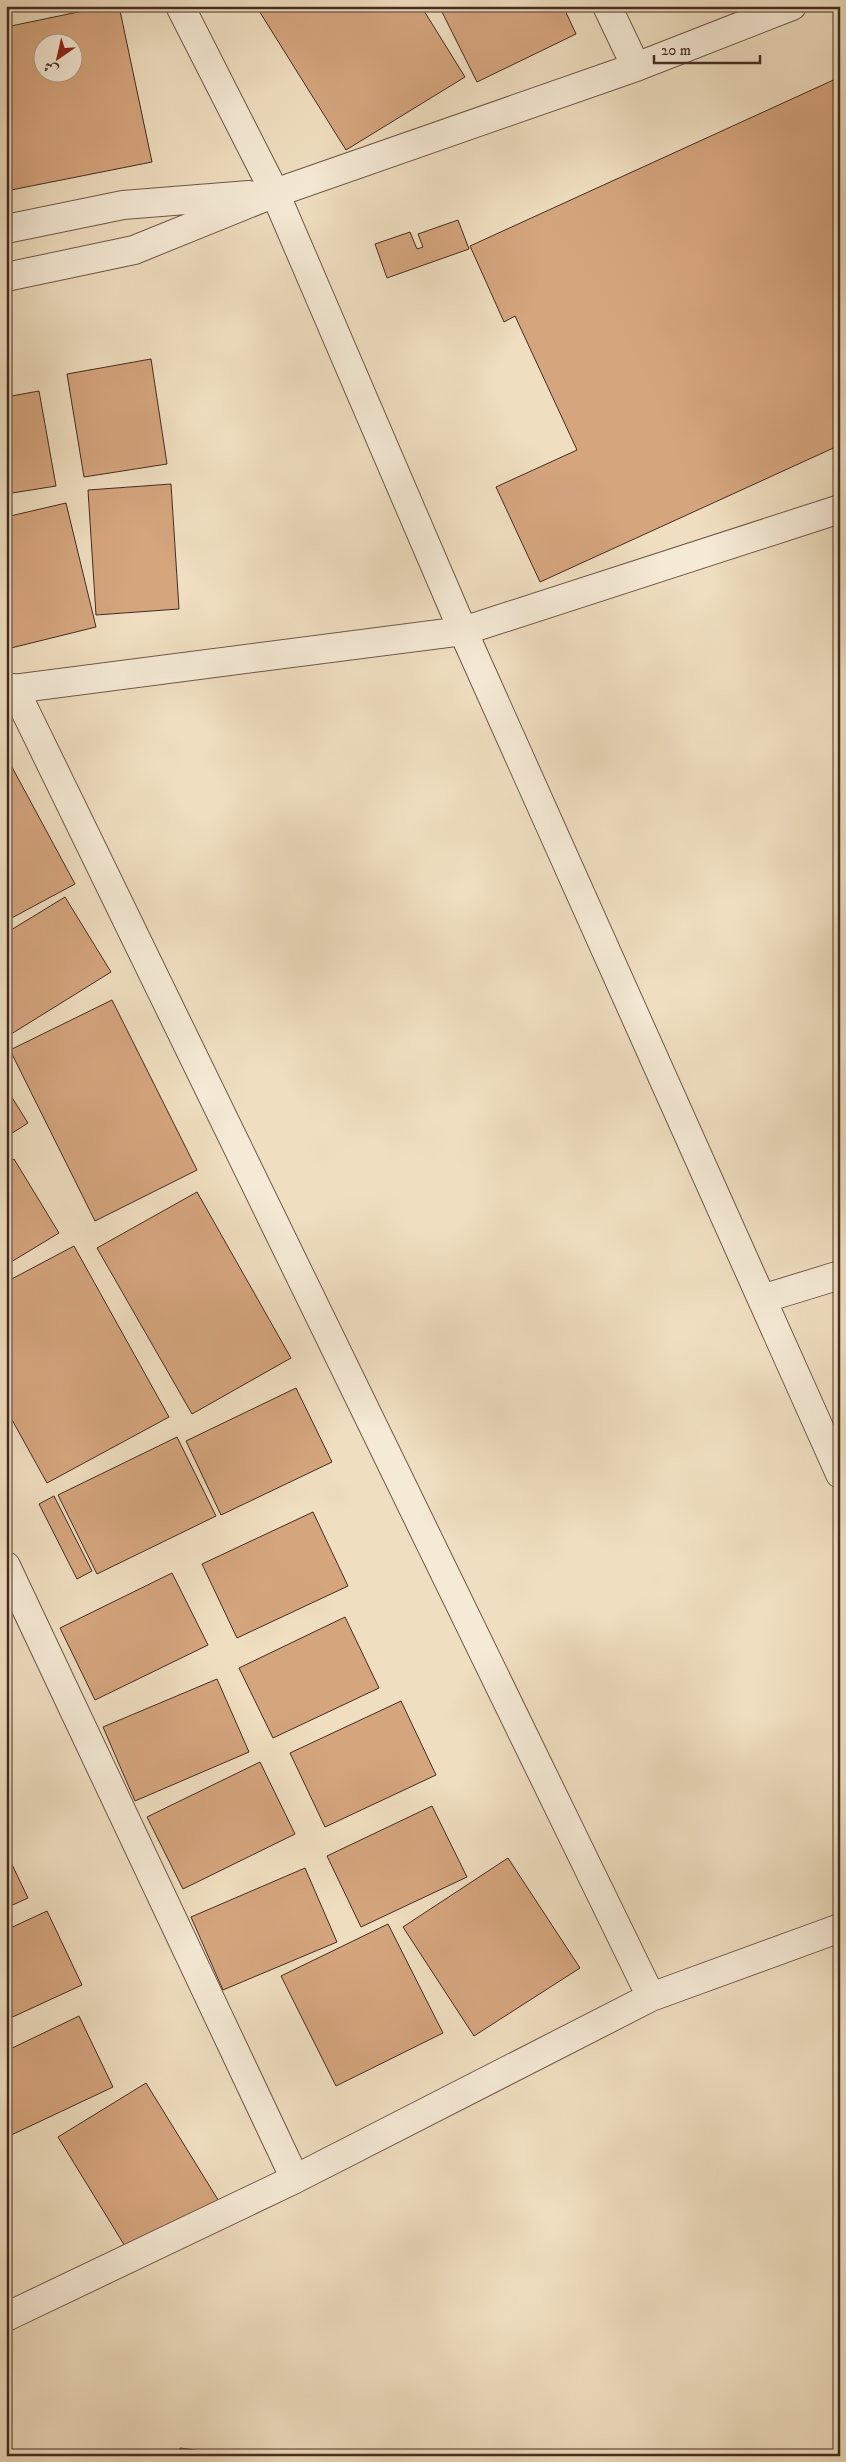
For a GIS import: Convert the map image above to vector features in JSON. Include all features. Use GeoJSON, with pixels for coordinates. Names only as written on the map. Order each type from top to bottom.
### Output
{"type":"FeatureCollection","features":[{"type":"Feature","properties":{"kind":"street"},"geometry":{"type":"LineString","coordinates":[[180,6],[275,193],[463,631],[840,1474]]}},
{"type":"Feature","properties":{"kind":"street"},"geometry":{"type":"LineString","coordinates":[[607,6],[636,67]]}},
{"type":"Feature","properties":{"kind":"street"},"geometry":{"type":"LineString","coordinates":[[6,277],[134,250],[275,193],[636,67],[792,6]]}},
{"type":"Feature","properties":{"kind":"street"},"geometry":{"type":"LineString","coordinates":[[6,229],[123,205],[275,193]]}},
{"type":"Feature","properties":{"kind":"street"},"geometry":{"type":"LineString","coordinates":[[651,1997],[10,689],[463,631],[840,509]]}},
{"type":"Feature","properties":{"kind":"street"},"geometry":{"type":"LineString","coordinates":[[762,1299],[840,1275]]}},
{"type":"Feature","properties":{"kind":"street"},"geometry":{"type":"LineString","coordinates":[[6,1566],[295,2179]]}},
{"type":"Feature","properties":{"kind":"street"},"geometry":{"type":"LineString","coordinates":[[6,2316],[295,2179],[651,1997],[840,1928]]}},
{"type":"Feature","properties":{"kind":"building"},"geometry":{"type":"Polygon","coordinates":[[[107,6],[119,6],[152,162],[6,191],[6,27],[107,6]]]}},
{"type":"Feature","properties":{"kind":"building"},"geometry":{"type":"Polygon","coordinates":[[[256,6],[421,6],[465,77],[346,150],[256,6]]]}},
{"type":"Feature","properties":{"kind":"building"},"geometry":{"type":"Polygon","coordinates":[[[439,6],[563,6],[576,34],[477,82],[439,6]]]}},
{"type":"Feature","properties":{"kind":"building"},"geometry":{"type":"Polygon","coordinates":[[[840,77],[840,445],[540,582],[496,487],[577,450],[515,316],[504,322],[470,246],[840,77]]]}},
{"type":"Feature","properties":{"kind":"building"},"geometry":{"type":"Polygon","coordinates":[[[458,220],[469,249],[387,278],[375,244],[410,232],[417,249],[423,247],[418,234],[458,220]]]}},
{"type":"Feature","properties":{"kind":"building"},"geometry":{"type":"Polygon","coordinates":[[[151,359],[167,464],[84,477],[67,374],[151,359]]]}},
{"type":"Feature","properties":{"kind":"building"},"geometry":{"type":"Polygon","coordinates":[[[39,391],[56,486],[6,494],[6,397],[39,391]]]}},
{"type":"Feature","properties":{"kind":"building"},"geometry":{"type":"Polygon","coordinates":[[[171,484],[179,609],[96,615],[88,490],[171,484]]]}},
{"type":"Feature","properties":{"kind":"building"},"geometry":{"type":"Polygon","coordinates":[[[66,503],[96,627],[11,648],[6,629],[6,517],[66,503]]]}},
{"type":"Feature","properties":{"kind":"building"},"geometry":{"type":"Polygon","coordinates":[[[6,756],[75,884],[6,921],[6,756]]]}},
{"type":"Feature","properties":{"kind":"building"},"geometry":{"type":"Polygon","coordinates":[[[65,897],[111,972],[8,1036],[6,1033],[6,933],[65,897]]]}},
{"type":"Feature","properties":{"kind":"building"},"geometry":{"type":"Polygon","coordinates":[[[112,1000],[197,1170],[95,1221],[10,1050],[112,1000]]]}},
{"type":"Feature","properties":{"kind":"building"},"geometry":{"type":"Polygon","coordinates":[[[6,1088],[28,1123],[6,1137],[6,1088]]]}},
{"type":"Feature","properties":{"kind":"building"},"geometry":{"type":"Polygon","coordinates":[[[14,1159],[59,1233],[6,1265],[6,1164],[14,1159]]]}},
{"type":"Feature","properties":{"kind":"building"},"geometry":{"type":"Polygon","coordinates":[[[197,1192],[291,1358],[192,1414],[97,1248],[197,1192]]]}},
{"type":"Feature","properties":{"kind":"building"},"geometry":{"type":"Polygon","coordinates":[[[74,1246],[169,1417],[47,1483],[6,1409],[6,1282],[74,1246]]]}},
{"type":"Feature","properties":{"kind":"building"},"geometry":{"type":"Polygon","coordinates":[[[296,1388],[332,1462],[221,1515],[186,1441],[296,1388]]]}},
{"type":"Feature","properties":{"kind":"building"},"geometry":{"type":"Polygon","coordinates":[[[177,1437],[216,1516],[97,1574],[58,1495],[177,1437]]]}},
{"type":"Feature","properties":{"kind":"building"},"geometry":{"type":"Polygon","coordinates":[[[54,1496],[92,1571],[77,1579],[39,1504],[54,1496]]]}},
{"type":"Feature","properties":{"kind":"building"},"geometry":{"type":"Polygon","coordinates":[[[313,1512],[348,1586],[237,1638],[202,1564],[313,1512]]]}},
{"type":"Feature","properties":{"kind":"building"},"geometry":{"type":"Polygon","coordinates":[[[172,1573],[208,1645],[95,1700],[60,1628],[172,1573]]]}},
{"type":"Feature","properties":{"kind":"building"},"geometry":{"type":"Polygon","coordinates":[[[345,1617],[379,1688],[273,1738],[239,1668],[345,1617]]]}},
{"type":"Feature","properties":{"kind":"building"},"geometry":{"type":"Polygon","coordinates":[[[217,1679],[249,1752],[135,1801],[103,1727],[217,1679]]]}},
{"type":"Feature","properties":{"kind":"building"},"geometry":{"type":"Polygon","coordinates":[[[401,1701],[436,1775],[325,1827],[290,1753],[401,1701]]]}},
{"type":"Feature","properties":{"kind":"building"},"geometry":{"type":"Polygon","coordinates":[[[260,1762],[295,1834],[183,1889],[147,1817],[260,1762]]]}},
{"type":"Feature","properties":{"kind":"building"},"geometry":{"type":"Polygon","coordinates":[[[432,1806],[467,1877],[361,1927],[327,1856],[432,1806]]]}},
{"type":"Feature","properties":{"kind":"building"},"geometry":{"type":"Polygon","coordinates":[[[6,1852],[28,1898],[6,1908],[6,1852]]]}},
{"type":"Feature","properties":{"kind":"building"},"geometry":{"type":"Polygon","coordinates":[[[508,1858],[580,1968],[474,2036],[403,1927],[508,1858]]]}},
{"type":"Feature","properties":{"kind":"building"},"geometry":{"type":"Polygon","coordinates":[[[305,1868],[337,1942],[223,1990],[191,1917],[305,1868]]]}},
{"type":"Feature","properties":{"kind":"building"},"geometry":{"type":"Polygon","coordinates":[[[47,1911],[82,1985],[6,2020],[6,1930],[47,1911]]]}},
{"type":"Feature","properties":{"kind":"building"},"geometry":{"type":"Polygon","coordinates":[[[388,1924],[443,2033],[336,2086],[281,1976],[388,1924]]]}},
{"type":"Feature","properties":{"kind":"building"},"geometry":{"type":"Polygon","coordinates":[[[79,2016],[113,2087],[7,2137],[6,2051],[79,2016]]]}},
{"type":"Feature","properties":{"kind":"building"},"geometry":{"type":"Polygon","coordinates":[[[146,2083],[220,2203],[131,2256],[58,2137],[146,2083]]]}},
{"type":"Feature","properties":{"kind":"building"},"geometry":{"type":"Polygon","coordinates":[[[180,2448],[216,2453],[215,2456],[179,2456],[180,2448]]]}}]}
